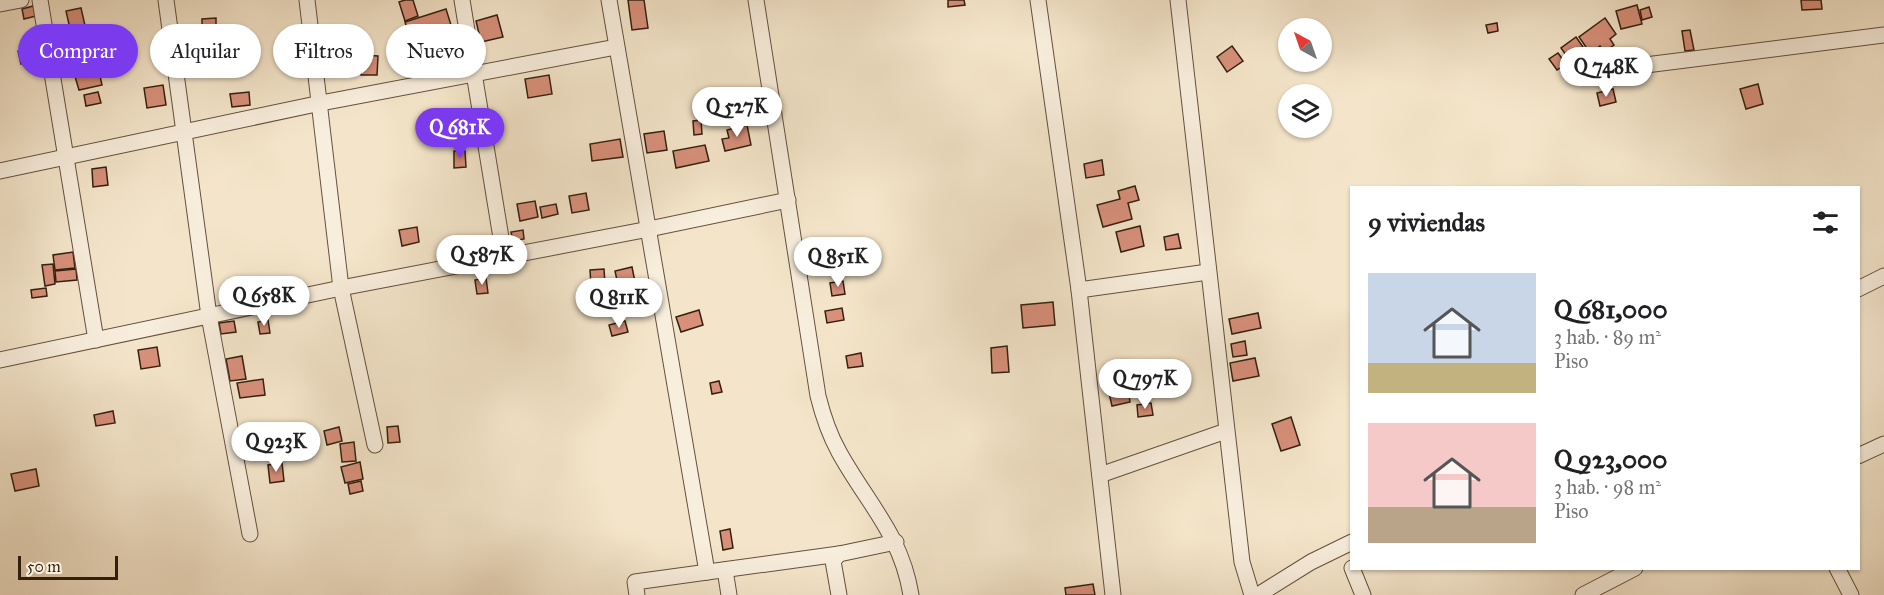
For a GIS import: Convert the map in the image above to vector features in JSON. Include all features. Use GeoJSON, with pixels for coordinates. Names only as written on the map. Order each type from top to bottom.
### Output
{"type":"FeatureCollection","features":[{"type":"Feature","properties":{"kind":"street"},"geometry":{"type":"LineString","coordinates":[[0,4],[21,0]]}},
{"type":"Feature","properties":{"kind":"street"},"geometry":{"type":"LineString","coordinates":[[40,0],[96,340]]}},
{"type":"Feature","properties":{"kind":"street"},"geometry":{"type":"LineString","coordinates":[[166,0],[209,316],[250,534]]}},
{"type":"Feature","properties":{"kind":"street"},"geometry":{"type":"LineString","coordinates":[[307,0],[321,103],[341,288],[375,445]]}},
{"type":"Feature","properties":{"kind":"street"},"geometry":{"type":"LineString","coordinates":[[462,0],[466,24]]}},
{"type":"Feature","properties":{"kind":"street"},"geometry":{"type":"LineString","coordinates":[[609,0],[707,572]]}},
{"type":"Feature","properties":{"kind":"street"},"geometry":{"type":"LineString","coordinates":[[756,0],[818,396],[826,424],[839,452],[896,542],[911,595]]}},
{"type":"Feature","properties":{"kind":"street"},"geometry":{"type":"LineString","coordinates":[[1038,0],[1079,290],[1113,595]]}},
{"type":"Feature","properties":{"kind":"street"},"geometry":{"type":"LineString","coordinates":[[1178,0],[1242,562],[1252,595]]}},
{"type":"Feature","properties":{"kind":"street"},"geometry":{"type":"LineString","coordinates":[[1582,73],[1884,35]]}},
{"type":"Feature","properties":{"kind":"street"},"geometry":{"type":"LineString","coordinates":[[486,72],[616,47]]}},
{"type":"Feature","properties":{"kind":"street"},"geometry":{"type":"LineString","coordinates":[[0,171],[321,103],[454,78]]}},
{"type":"Feature","properties":{"kind":"street"},"geometry":{"type":"LineString","coordinates":[[476,78],[504,256]]}},
{"type":"Feature","properties":{"kind":"street"},"geometry":{"type":"LineString","coordinates":[[0,360],[341,288],[788,200]]}},
{"type":"Feature","properties":{"kind":"street"},"geometry":{"type":"LineString","coordinates":[[1079,290],[1208,272]]}},
{"type":"Feature","properties":{"kind":"street"},"geometry":{"type":"LineString","coordinates":[[1860,288],[1884,276]]}},
{"type":"Feature","properties":{"kind":"street"},"geometry":{"type":"LineString","coordinates":[[1100,475],[1226,431]]}},
{"type":"Feature","properties":{"kind":"street"},"geometry":{"type":"LineString","coordinates":[[1860,455],[1884,444]]}},
{"type":"Feature","properties":{"kind":"street"},"geometry":{"type":"LineString","coordinates":[[637,595],[635,582],[839,554],[896,542]]}},
{"type":"Feature","properties":{"kind":"street"},"geometry":{"type":"LineString","coordinates":[[1258,595],[1311,562],[1347,544]]}},
{"type":"Feature","properties":{"kind":"street"},"geometry":{"type":"LineString","coordinates":[[839,554],[833,561],[839,595]]}},
{"type":"Feature","properties":{"kind":"street"},"geometry":{"type":"LineString","coordinates":[[725,570],[729,595]]}},
{"type":"Feature","properties":{"kind":"street"},"geometry":{"type":"LineString","coordinates":[[1353,570],[1363,595]]}},
{"type":"Feature","properties":{"kind":"street"},"geometry":{"type":"LineString","coordinates":[[1583,595],[1631,570]]}},
{"type":"Feature","properties":{"kind":"street"},"geometry":{"type":"LineString","coordinates":[[1838,570],[1851,595]]}},
{"type":"Feature","properties":{"kind":"building"},"geometry":{"type":"Polygon","coordinates":[[[413,0],[418,16],[405,21],[399,2],[413,0]]]}},
{"type":"Feature","properties":{"kind":"building"},"geometry":{"type":"Polygon","coordinates":[[[628,0],[644,0],[648,28],[632,30],[628,0]]]}},
{"type":"Feature","properties":{"kind":"building"},"geometry":{"type":"Polygon","coordinates":[[[948,0],[964,0],[965,5],[948,7],[948,0]]]}},
{"type":"Feature","properties":{"kind":"building"},"geometry":{"type":"Polygon","coordinates":[[[1801,0],[1821,0],[1822,9],[1802,10],[1801,0]]]}},
{"type":"Feature","properties":{"kind":"building"},"geometry":{"type":"Polygon","coordinates":[[[1637,5],[1642,24],[1621,29],[1616,11],[1637,5]]]}},
{"type":"Feature","properties":{"kind":"building"},"geometry":{"type":"Polygon","coordinates":[[[33,6],[36,16],[24,19],[22,9],[33,6]]]}},
{"type":"Feature","properties":{"kind":"building"},"geometry":{"type":"Polygon","coordinates":[[[1649,7],[1652,17],[1642,20],[1640,10],[1649,7]]]}},
{"type":"Feature","properties":{"kind":"building"},"geometry":{"type":"Polygon","coordinates":[[[81,8],[85,24],[69,24],[66,11],[81,8]]]}},
{"type":"Feature","properties":{"kind":"building"},"geometry":{"type":"Polygon","coordinates":[[[446,9],[451,24],[406,24],[405,22],[446,9]]]}},
{"type":"Feature","properties":{"kind":"building"},"geometry":{"type":"Polygon","coordinates":[[[497,15],[503,37],[486,41],[486,24],[477,24],[476,21],[497,15]]]}},
{"type":"Feature","properties":{"kind":"building"},"geometry":{"type":"Polygon","coordinates":[[[216,18],[216,24],[202,24],[202,19],[216,18]]]}},
{"type":"Feature","properties":{"kind":"building"},"geometry":{"type":"Polygon","coordinates":[[[1605,18],[1616,34],[1610,39],[1614,45],[1604,52],[1600,46],[1590,53],[1579,37],[1605,18]]]}},
{"type":"Feature","properties":{"kind":"building"},"geometry":{"type":"Polygon","coordinates":[[[1497,23],[1498,31],[1488,33],[1486,25],[1497,23]]]}},
{"type":"Feature","properties":{"kind":"building"},"geometry":{"type":"Polygon","coordinates":[[[1690,30],[1694,50],[1685,51],[1682,31],[1690,30]]]}},
{"type":"Feature","properties":{"kind":"building"},"geometry":{"type":"Polygon","coordinates":[[[1576,37],[1588,54],[1573,65],[1561,48],[1576,37]]]}},
{"type":"Feature","properties":{"kind":"building"},"geometry":{"type":"Polygon","coordinates":[[[1232,46],[1243,61],[1227,72],[1217,57],[1232,46]]]}},
{"type":"Feature","properties":{"kind":"building"},"geometry":{"type":"Polygon","coordinates":[[[1558,53],[1566,64],[1557,70],[1549,59],[1558,53]]]}},
{"type":"Feature","properties":{"kind":"building"},"geometry":{"type":"Polygon","coordinates":[[[374,56],[378,56],[377,75],[374,75],[374,56]]]}},
{"type":"Feature","properties":{"kind":"building"},"geometry":{"type":"Polygon","coordinates":[[[549,75],[552,94],[528,98],[525,79],[549,75]]]}},
{"type":"Feature","properties":{"kind":"building"},"geometry":{"type":"Polygon","coordinates":[[[75,78],[100,78],[102,85],[79,90],[75,78]]]}},
{"type":"Feature","properties":{"kind":"building"},"geometry":{"type":"Polygon","coordinates":[[[1758,84],[1763,104],[1746,109],[1740,89],[1758,84]]]}},
{"type":"Feature","properties":{"kind":"building"},"geometry":{"type":"Polygon","coordinates":[[[163,85],[166,105],[147,108],[144,88],[163,85]]]}},
{"type":"Feature","properties":{"kind":"building"},"geometry":{"type":"Polygon","coordinates":[[[1613,89],[1616,102],[1600,106],[1597,93],[1613,89]]]}},
{"type":"Feature","properties":{"kind":"building"},"geometry":{"type":"Polygon","coordinates":[[[98,92],[101,103],[86,106],[84,95],[98,92]]]}},
{"type":"Feature","properties":{"kind":"building"},"geometry":{"type":"Polygon","coordinates":[[[249,92],[250,105],[232,107],[230,94],[249,92]]]}},
{"type":"Feature","properties":{"kind":"building"},"geometry":{"type":"Polygon","coordinates":[[[701,120],[702,134],[694,135],[693,121],[701,120]]]}},
{"type":"Feature","properties":{"kind":"building"},"geometry":{"type":"Polygon","coordinates":[[[747,125],[751,145],[725,151],[722,139],[729,138],[727,130],[747,125]]]}},
{"type":"Feature","properties":{"kind":"building"},"geometry":{"type":"Polygon","coordinates":[[[664,131],[667,150],[647,153],[644,134],[664,131]]]}},
{"type":"Feature","properties":{"kind":"building"},"geometry":{"type":"Polygon","coordinates":[[[620,139],[623,157],[592,161],[590,144],[620,139]]]}},
{"type":"Feature","properties":{"kind":"building"},"geometry":{"type":"Polygon","coordinates":[[[705,145],[709,161],[676,168],[673,151],[705,145]]]}},
{"type":"Feature","properties":{"kind":"building"},"geometry":{"type":"Polygon","coordinates":[[[454,151],[465,151],[466,167],[454,168],[454,151]]]}},
{"type":"Feature","properties":{"kind":"building"},"geometry":{"type":"Polygon","coordinates":[[[1102,160],[1104,175],[1086,178],[1084,164],[1102,160]]]}},
{"type":"Feature","properties":{"kind":"building"},"geometry":{"type":"Polygon","coordinates":[[[106,167],[108,185],[93,187],[92,169],[106,167]]]}},
{"type":"Feature","properties":{"kind":"building"},"geometry":{"type":"Polygon","coordinates":[[[1135,186],[1139,200],[1128,203],[1132,219],[1103,227],[1097,205],[1120,199],[1118,191],[1135,186]]]}},
{"type":"Feature","properties":{"kind":"building"},"geometry":{"type":"Polygon","coordinates":[[[586,193],[589,210],[572,213],[569,196],[586,193]]]}},
{"type":"Feature","properties":{"kind":"building"},"geometry":{"type":"Polygon","coordinates":[[[535,201],[538,217],[520,221],[517,204],[535,201]]]}},
{"type":"Feature","properties":{"kind":"building"},"geometry":{"type":"Polygon","coordinates":[[[556,204],[558,214],[542,218],[540,207],[556,204]]]}},
{"type":"Feature","properties":{"kind":"building"},"geometry":{"type":"Polygon","coordinates":[[[1140,226],[1144,246],[1121,252],[1116,232],[1140,226]]]}},
{"type":"Feature","properties":{"kind":"building"},"geometry":{"type":"Polygon","coordinates":[[[417,227],[419,242],[402,246],[399,230],[417,227]]]}},
{"type":"Feature","properties":{"kind":"building"},"geometry":{"type":"Polygon","coordinates":[[[523,230],[524,239],[513,241],[511,232],[523,230]]]}},
{"type":"Feature","properties":{"kind":"building"},"geometry":{"type":"Polygon","coordinates":[[[1178,234],[1181,248],[1166,250],[1164,237],[1178,234]]]}},
{"type":"Feature","properties":{"kind":"building"},"geometry":{"type":"Polygon","coordinates":[[[73,252],[75,268],[55,270],[53,255],[73,252]]]}},
{"type":"Feature","properties":{"kind":"building"},"geometry":{"type":"Polygon","coordinates":[[[53,264],[55,284],[45,286],[42,265],[53,264]]]}},
{"type":"Feature","properties":{"kind":"building"},"geometry":{"type":"Polygon","coordinates":[[[632,267],[635,282],[618,285],[615,271],[632,267]]]}},
{"type":"Feature","properties":{"kind":"building"},"geometry":{"type":"Polygon","coordinates":[[[76,269],[77,280],[56,282],[55,271],[76,269]]]}},
{"type":"Feature","properties":{"kind":"building"},"geometry":{"type":"Polygon","coordinates":[[[604,269],[605,284],[591,285],[590,270],[604,269]]]}},
{"type":"Feature","properties":{"kind":"building"},"geometry":{"type":"Polygon","coordinates":[[[486,278],[488,293],[477,294],[475,280],[486,278]]]}},
{"type":"Feature","properties":{"kind":"building"},"geometry":{"type":"Polygon","coordinates":[[[843,281],[845,294],[832,296],[830,283],[843,281]]]}},
{"type":"Feature","properties":{"kind":"building"},"geometry":{"type":"Polygon","coordinates":[[[46,288],[47,296],[32,298],[31,290],[46,288]]]}},
{"type":"Feature","properties":{"kind":"building"},"geometry":{"type":"Polygon","coordinates":[[[626,298],[629,315],[616,318],[613,300],[626,298]]]}},
{"type":"Feature","properties":{"kind":"building"},"geometry":{"type":"Polygon","coordinates":[[[1053,302],[1055,325],[1023,328],[1021,305],[1053,302]]]}},
{"type":"Feature","properties":{"kind":"building"},"geometry":{"type":"Polygon","coordinates":[[[842,308],[844,320],[827,323],[825,311],[842,308]]]}},
{"type":"Feature","properties":{"kind":"building"},"geometry":{"type":"Polygon","coordinates":[[[699,310],[703,325],[681,332],[676,317],[699,310]]]}},
{"type":"Feature","properties":{"kind":"building"},"geometry":{"type":"Polygon","coordinates":[[[1258,313],[1261,328],[1232,334],[1229,319],[1258,313]]]}},
{"type":"Feature","properties":{"kind":"building"},"geometry":{"type":"Polygon","coordinates":[[[268,320],[270,333],[260,334],[258,322],[268,320]]]}},
{"type":"Feature","properties":{"kind":"building"},"geometry":{"type":"Polygon","coordinates":[[[234,321],[236,332],[221,334],[219,323],[234,321]]]}},
{"type":"Feature","properties":{"kind":"building"},"geometry":{"type":"Polygon","coordinates":[[[625,321],[628,332],[612,336],[609,325],[625,321]]]}},
{"type":"Feature","properties":{"kind":"building"},"geometry":{"type":"Polygon","coordinates":[[[1245,341],[1247,355],[1233,357],[1231,344],[1245,341]]]}},
{"type":"Feature","properties":{"kind":"building"},"geometry":{"type":"Polygon","coordinates":[[[1007,346],[1009,372],[992,373],[991,348],[1007,346]]]}},
{"type":"Feature","properties":{"kind":"building"},"geometry":{"type":"Polygon","coordinates":[[[157,347],[160,366],[141,369],[138,350],[157,347]]]}},
{"type":"Feature","properties":{"kind":"building"},"geometry":{"type":"Polygon","coordinates":[[[861,353],[863,366],[848,368],[846,356],[861,353]]]}},
{"type":"Feature","properties":{"kind":"building"},"geometry":{"type":"Polygon","coordinates":[[[242,356],[246,379],[230,381],[226,359],[242,356]]]}},
{"type":"Feature","properties":{"kind":"building"},"geometry":{"type":"Polygon","coordinates":[[[1255,358],[1259,376],[1233,381],[1230,363],[1255,358]]]}},
{"type":"Feature","properties":{"kind":"building"},"geometry":{"type":"Polygon","coordinates":[[[1172,378],[1174,388],[1166,390],[1164,380],[1172,378]]]}},
{"type":"Feature","properties":{"kind":"building"},"geometry":{"type":"Polygon","coordinates":[[[263,379],[265,395],[240,398],[237,383],[263,379]]]}},
{"type":"Feature","properties":{"kind":"building"},"geometry":{"type":"Polygon","coordinates":[[[719,381],[722,392],[712,394],[710,383],[719,381]]]}},
{"type":"Feature","properties":{"kind":"building"},"geometry":{"type":"Polygon","coordinates":[[[1128,389],[1130,402],[1112,406],[1109,393],[1128,389]]]}},
{"type":"Feature","properties":{"kind":"building"},"geometry":{"type":"Polygon","coordinates":[[[1151,403],[1153,415],[1138,417],[1137,405],[1151,403]]]}},
{"type":"Feature","properties":{"kind":"building"},"geometry":{"type":"Polygon","coordinates":[[[113,411],[115,423],[96,426],[94,415],[113,411]]]}},
{"type":"Feature","properties":{"kind":"building"},"geometry":{"type":"Polygon","coordinates":[[[1291,417],[1300,445],[1281,451],[1272,424],[1291,417]]]}},
{"type":"Feature","properties":{"kind":"building"},"geometry":{"type":"Polygon","coordinates":[[[398,426],[400,442],[388,443],[387,427],[398,426]]]}},
{"type":"Feature","properties":{"kind":"building"},"geometry":{"type":"Polygon","coordinates":[[[339,427],[342,441],[327,445],[324,431],[339,427]]]}},
{"type":"Feature","properties":{"kind":"building"},"geometry":{"type":"Polygon","coordinates":[[[354,442],[356,461],[342,462],[340,444],[354,442]]]}},
{"type":"Feature","properties":{"kind":"building"},"geometry":{"type":"Polygon","coordinates":[[[360,462],[363,479],[345,483],[341,467],[360,462]]]}},
{"type":"Feature","properties":{"kind":"building"},"geometry":{"type":"Polygon","coordinates":[[[282,463],[284,481],[270,483],[268,465],[282,463]]]}},
{"type":"Feature","properties":{"kind":"building"},"geometry":{"type":"Polygon","coordinates":[[[36,469],[39,486],[15,491],[11,474],[36,469]]]}},
{"type":"Feature","properties":{"kind":"building"},"geometry":{"type":"Polygon","coordinates":[[[361,481],[363,491],[350,494],[348,484],[361,481]]]}},
{"type":"Feature","properties":{"kind":"building"},"geometry":{"type":"Polygon","coordinates":[[[730,529],[733,548],[723,550],[720,531],[730,529]]]}},
{"type":"Feature","properties":{"kind":"building"},"geometry":{"type":"Polygon","coordinates":[[[1093,584],[1095,595],[1066,595],[1065,588],[1093,584]]]}}]}
